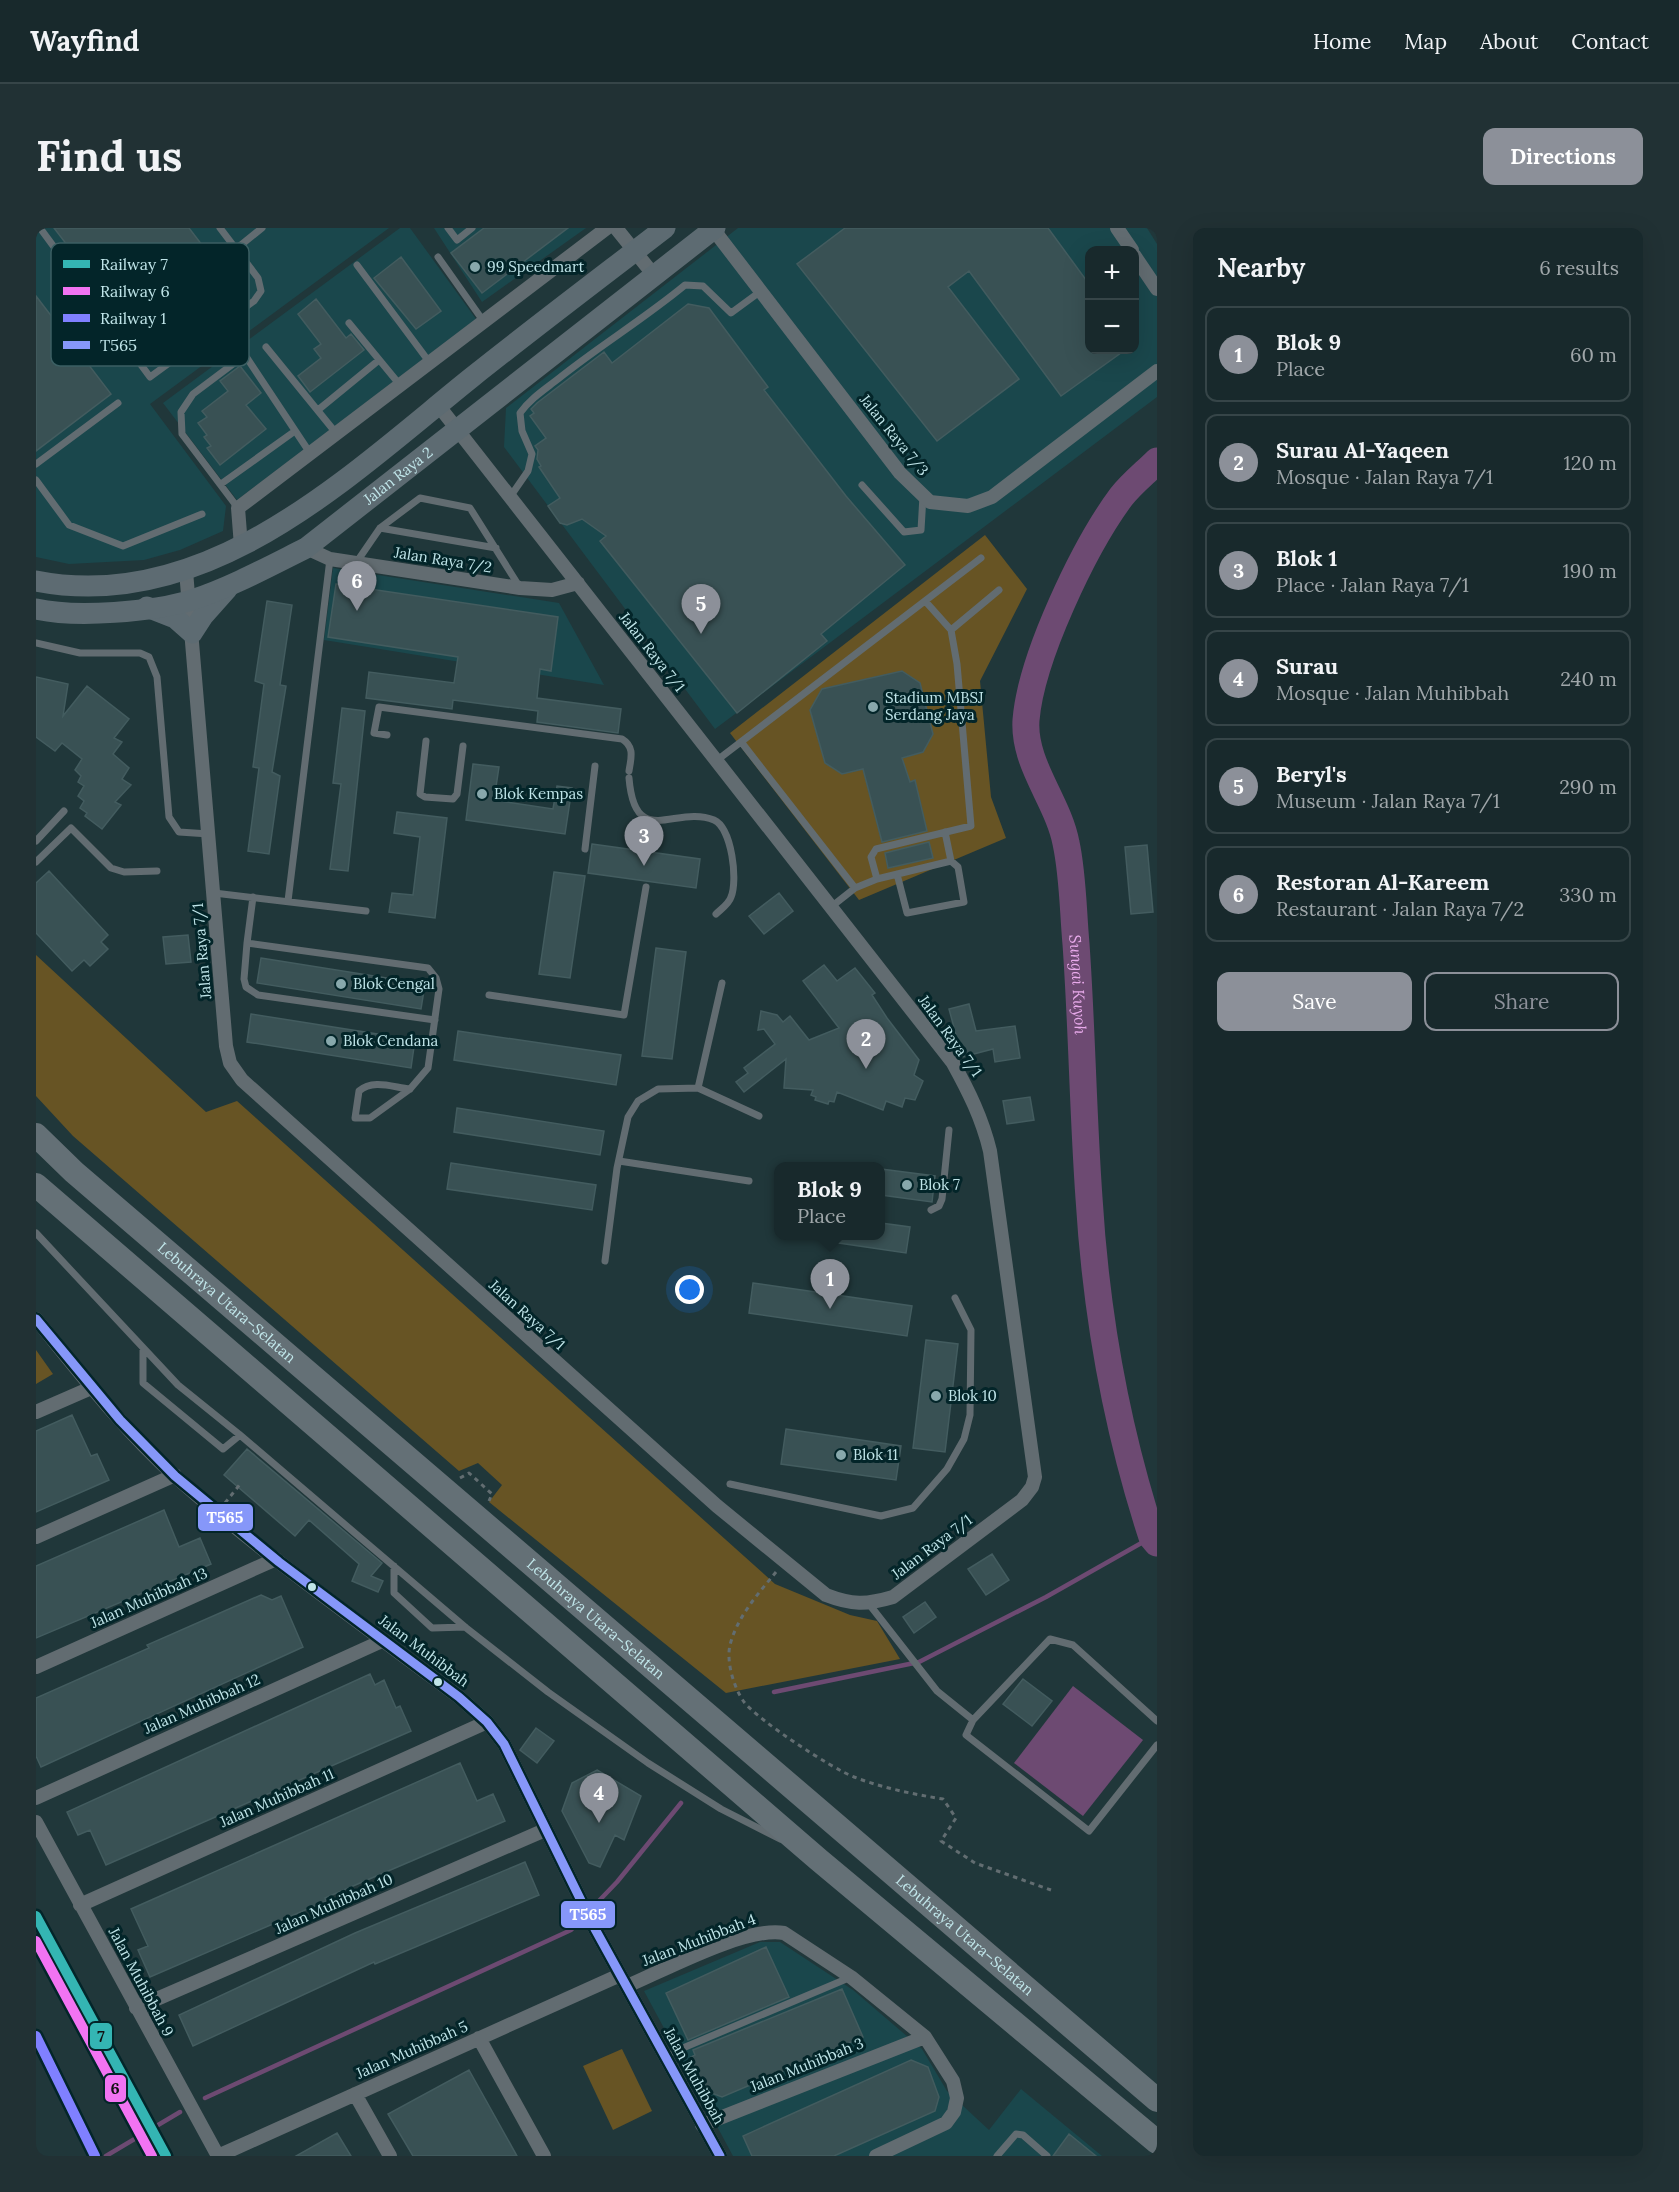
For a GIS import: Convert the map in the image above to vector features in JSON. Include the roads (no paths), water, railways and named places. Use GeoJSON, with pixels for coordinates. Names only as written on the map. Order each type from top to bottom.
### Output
{"type":"FeatureCollection","features":[{"type":"Feature","properties":{"kind":"highway","name":"Lebuhraya Utara–Selatan"},"geometry":{"type":"LineString","coordinates":[[36,1135],[74,1172],[1157,2100]]}},
{"type":"Feature","properties":{"kind":"highway"},"geometry":{"type":"LineString","coordinates":[[36,1185],[819,1860],[1157,2142]]}},
{"type":"Feature","properties":{"kind":"main road","name":"Jalan Raya 2"},"geometry":{"type":"LineString","coordinates":[[36,581],[85,587],[123,585],[186,572],[242,546],[289,518],[403,435],[438,405],[665,228]]}},
{"type":"Feature","properties":{"kind":"main road","name":"Jalan Raya 2"},"geometry":{"type":"LineString","coordinates":[[36,609],[83,614],[190,600],[232,584],[306,548],[653,274],[714,229]]}},
{"type":"Feature","properties":{"kind":"main road"},"geometry":{"type":"LineString","coordinates":[[147,607],[175,618],[192,633],[216,599],[232,584]]}},
{"type":"Feature","properties":{"kind":"street"},"geometry":{"type":"LineString","coordinates":[[242,546],[238,508],[607,228]]}},
{"type":"Feature","properties":{"kind":"street"},"geometry":{"type":"LineString","coordinates":[[616,228],[653,274]]}},
{"type":"Feature","properties":{"kind":"street"},"geometry":{"type":"LineString","coordinates":[[1117,228],[1129,246]]}},
{"type":"Feature","properties":{"kind":"street","name":"Jalan Raya 7/3"},"geometry":{"type":"LineString","coordinates":[[714,229],[900,473],[930,502],[968,506],[992,497],[1157,371]]}},
{"type":"Feature","properties":{"kind":"street"},"geometry":{"type":"LineString","coordinates":[[1139,262],[1157,289]]}},
{"type":"Feature","properties":{"kind":"street","name":"Jalan Raya 7/1"},"geometry":{"type":"LineString","coordinates":[[186,572],[226,1046],[231,1063],[242,1080],[700,1490],[826,1595],[842,1601],[869,1604],[893,1597],[1022,1500],[1032,1487],[1035,1476],[990,1151],[983,1124],[973,1099],[953,1063],[438,405]]}},
{"type":"Feature","properties":{"kind":"street","name":"Jalan Raya 7/2"},"geometry":{"type":"LineString","coordinates":[[306,548],[330,559],[520,588],[552,590],[578,583]]}},
{"type":"Feature","properties":{"kind":"street","name":"Jalan Muhibbah"},"geometry":{"type":"LineString","coordinates":[[36,1319],[91,1388],[175,1475],[276,1559],[381,1641],[451,1691],[487,1722],[504,1744],[519,1770],[545,1830],[595,1929],[720,2156]]}},
{"type":"Feature","properties":{"kind":"street"},"geometry":{"type":"LineString","coordinates":[[36,1412],[91,1388]]}},
{"type":"Feature","properties":{"kind":"street"},"geometry":{"type":"LineString","coordinates":[[36,1537],[175,1475]]}},
{"type":"Feature","properties":{"kind":"street","name":"Jalan Muhibbah 13"},"geometry":{"type":"LineString","coordinates":[[36,1667],[276,1559]]}},
{"type":"Feature","properties":{"kind":"street","name":"Jalan Muhibbah 12"},"geometry":{"type":"LineString","coordinates":[[36,1798],[381,1641]]}},
{"type":"Feature","properties":{"kind":"street","name":"Jalan Muhibbah 11"},"geometry":{"type":"LineString","coordinates":[[80,1905],[487,1722]]}},
{"type":"Feature","properties":{"kind":"street","name":"Jalan Muhibbah 9"},"geometry":{"type":"LineString","coordinates":[[36,1822],[218,2156]]}},
{"type":"Feature","properties":{"kind":"street","name":"Jalan Muhibbah 10"},"geometry":{"type":"LineString","coordinates":[[136,2008],[545,1830]]}},
{"type":"Feature","properties":{"kind":"street","name":"Jalan Muhibbah 4"},"geometry":{"type":"LineString","coordinates":[[623,1980],[759,1932],[784,1933],[851,1977]]}},
{"type":"Feature","properties":{"kind":"street"},"geometry":{"type":"LineString","coordinates":[[851,1977],[925,2037],[953,2081],[957,2098],[954,2112],[946,2123],[876,2156]]}},
{"type":"Feature","properties":{"kind":"street","name":"Jalan Muhibbah 5"},"geometry":{"type":"LineString","coordinates":[[218,2156],[479,2038],[623,1980]]}},
{"type":"Feature","properties":{"kind":"street","name":"Jalan Muhibbah 3"},"geometry":{"type":"LineString","coordinates":[[702,2125],[925,2037]]}},
{"type":"Feature","properties":{"kind":"street"},"geometry":{"type":"LineString","coordinates":[[479,2038],[544,2156]]}},
{"type":"Feature","properties":{"kind":"street"},"geometry":{"type":"LineString","coordinates":[[355,2094],[390,2156]]}},
{"type":"Feature","properties":{"kind":"lane"},"geometry":{"type":"LineString","coordinates":[[40,228],[51,243]]}},
{"type":"Feature","properties":{"kind":"lane"},"geometry":{"type":"LineString","coordinates":[[220,228],[231,243]]}},
{"type":"Feature","properties":{"kind":"lane"},"geometry":{"type":"LineString","coordinates":[[243,243],[262,228]]}},
{"type":"Feature","properties":{"kind":"lane"},"geometry":{"type":"LineString","coordinates":[[448,228],[457,240],[472,228]]}},
{"type":"Feature","properties":{"kind":"lane"},"geometry":{"type":"LineString","coordinates":[[438,257],[484,322]]}},
{"type":"Feature","properties":{"kind":"lane"},"geometry":{"type":"LineString","coordinates":[[357,265],[430,363]]}},
{"type":"Feature","properties":{"kind":"lane"},"geometry":{"type":"LineString","coordinates":[[249,266],[258,278],[261,291],[249,305]]}},
{"type":"Feature","properties":{"kind":"lane"},"geometry":{"type":"LineString","coordinates":[[510,497],[528,471],[532,454],[522,431],[520,413],[530,399],[588,355],[649,315],[685,285],[703,286],[730,313],[761,291]]}},
{"type":"Feature","properties":{"kind":"lane"},"geometry":{"type":"LineString","coordinates":[[349,323],[400,385]]}},
{"type":"Feature","properties":{"kind":"lane"},"geometry":{"type":"LineString","coordinates":[[266,347],[336,433]]}},
{"type":"Feature","properties":{"kind":"lane"},"geometry":{"type":"LineString","coordinates":[[318,410],[379,360]]}},
{"type":"Feature","properties":{"kind":"lane"},"geometry":{"type":"LineString","coordinates":[[249,361],[310,453]]}},
{"type":"Feature","properties":{"kind":"lane"},"geometry":{"type":"LineString","coordinates":[[142,366],[150,377],[165,366]]}},
{"type":"Feature","properties":{"kind":"lane"},"geometry":{"type":"LineString","coordinates":[[230,366],[193,394],[181,412],[182,434],[238,508]]}},
{"type":"Feature","properties":{"kind":"lane"},"geometry":{"type":"LineString","coordinates":[[36,464],[117,403]]}},
{"type":"Feature","properties":{"kind":"lane"},"geometry":{"type":"LineString","coordinates":[[221,483],[295,431]]}},
{"type":"Feature","properties":{"kind":"lane"},"geometry":{"type":"LineString","coordinates":[[36,480],[69,525],[123,546],[202,514]]}},
{"type":"Feature","properties":{"kind":"lane"},"geometry":{"type":"LineString","coordinates":[[862,485],[904,532],[921,530],[923,496]]}},
{"type":"Feature","properties":{"kind":"lane"},"geometry":{"type":"LineString","coordinates":[[356,563],[380,528],[420,498],[470,508],[520,588]]}},
{"type":"Feature","properties":{"kind":"lane"},"geometry":{"type":"LineString","coordinates":[[380,528],[496,548]]}},
{"type":"Feature","properties":{"kind":"lane"},"geometry":{"type":"LineString","coordinates":[[716,761],[981,558]]}},
{"type":"Feature","properties":{"kind":"lane"},"geometry":{"type":"LineString","coordinates":[[288,901],[330,559]]}},
{"type":"Feature","properties":{"kind":"lane"},"geometry":{"type":"LineString","coordinates":[[951,630],[999,590]]}},
{"type":"Feature","properties":{"kind":"lane"},"geometry":{"type":"LineString","coordinates":[[877,879],[871,857],[876,849],[971,826],[957,664],[951,630],[926,602]]}},
{"type":"Feature","properties":{"kind":"lane"},"geometry":{"type":"LineString","coordinates":[[36,643],[80,653],[123,652],[140,653],[149,657],[158,677],[169,817],[179,832],[209,834]]}},
{"type":"Feature","properties":{"kind":"lane"},"geometry":{"type":"LineString","coordinates":[[387,735],[374,732],[379,707],[622,739],[629,743],[632,753],[629,774],[636,810],[646,817],[667,822],[716,821],[723,829],[731,848],[734,885],[730,901],[716,914]]}},
{"type":"Feature","properties":{"kind":"lane"},"geometry":{"type":"LineString","coordinates":[[426,741],[420,794],[446,800],[453,799],[457,794],[463,746]]}},
{"type":"Feature","properties":{"kind":"lane"},"geometry":{"type":"LineString","coordinates":[[742,743],[855,888]]}},
{"type":"Feature","properties":{"kind":"lane"},"geometry":{"type":"LineString","coordinates":[[585,849],[596,766]]}},
{"type":"Feature","properties":{"kind":"lane"},"geometry":{"type":"LineString","coordinates":[[36,841],[64,811]]}},
{"type":"Feature","properties":{"kind":"lane"},"geometry":{"type":"LineString","coordinates":[[36,862],[70,828],[111,868],[124,872],[157,871]]}},
{"type":"Feature","properties":{"kind":"lane"},"geometry":{"type":"LineString","coordinates":[[897,874],[907,914],[964,902],[958,867],[951,861],[945,832]]}},
{"type":"Feature","properties":{"kind":"lane"},"geometry":{"type":"LineString","coordinates":[[831,907],[855,888],[877,879],[951,861]]}},
{"type":"Feature","properties":{"kind":"lane"},"geometry":{"type":"LineString","coordinates":[[489,995],[624,1015],[646,887]]}},
{"type":"Feature","properties":{"kind":"lane"},"geometry":{"type":"LineString","coordinates":[[214,893],[366,911]]}},
{"type":"Feature","properties":{"kind":"lane"},"geometry":{"type":"LineString","coordinates":[[253,897],[244,979],[246,987],[258,995],[435,1020]]}},
{"type":"Feature","properties":{"kind":"lane"},"geometry":{"type":"LineString","coordinates":[[247,943],[428,968],[436,978],[439,989],[428,1068],[410,1089],[370,1118],[356,1118],[359,1091],[364,1087],[372,1083],[410,1089]]}},
{"type":"Feature","properties":{"kind":"lane"},"geometry":{"type":"LineString","coordinates":[[698,1088],[722,983]]}},
{"type":"Feature","properties":{"kind":"lane"},"geometry":{"type":"LineString","coordinates":[[605,1261],[619,1161],[628,1117],[638,1101],[658,1089],[698,1088],[759,1116]]}},
{"type":"Feature","properties":{"kind":"lane"},"geometry":{"type":"LineString","coordinates":[[931,1210],[939,1206],[942,1199],[949,1130]]}},
{"type":"Feature","properties":{"kind":"lane"},"geometry":{"type":"LineString","coordinates":[[619,1161],[749,1181]]}},
{"type":"Feature","properties":{"kind":"lane"},"geometry":{"type":"LineString","coordinates":[[36,1233],[178,1385],[465,1627],[548,1692],[648,1763],[722,1809],[819,1860]]}},
{"type":"Feature","properties":{"kind":"lane"},"geometry":{"type":"LineString","coordinates":[[730,1484],[881,1516],[913,1508],[946,1469],[964,1439],[970,1415],[971,1330],[955,1298]]}},
{"type":"Feature","properties":{"kind":"lane"},"geometry":{"type":"LineString","coordinates":[[143,1348],[143,1383],[223,1449],[240,1435]]}},
{"type":"Feature","properties":{"kind":"lane"},"geometry":{"type":"LineString","coordinates":[[394,1566],[394,1593],[432,1628],[465,1627]]}},
{"type":"Feature","properties":{"kind":"lane"},"geometry":{"type":"LineString","coordinates":[[869,1604],[937,1691],[973,1720]]}},
{"type":"Feature","properties":{"kind":"lane"},"geometry":{"type":"LineString","coordinates":[[1157,1721],[1073,1645],[1050,1639],[973,1720],[966,1735],[1089,1831],[1157,1745]]}},
{"type":"Feature","properties":{"kind":"lane"},"geometry":{"type":"LineString","coordinates":[[664,2056],[851,1977]]}},
{"type":"Feature","properties":{"kind":"lane"},"geometry":{"type":"LineString","coordinates":[[997,2156],[1016,2134],[1023,2135],[1047,2156]]}},
{"type":"Feature","properties":{"kind":"waterway","name":"Sungai Kuyoh"},"geometry":{"type":"LineString","coordinates":[[1157,461],[1121,497],[1106,518],[1076,573],[1048,635],[1030,695],[1026,720],[1030,752],[1062,827],[1068,855],[1078,976],[1089,1198],[1097,1284],[1118,1412],[1139,1496],[1152,1537],[1157,1543]]}},
{"type":"Feature","properties":{"kind":"waterway"},"geometry":{"type":"LineString","coordinates":[[774,1692],[919,1662],[1046,1597],[1152,1537]]}},
{"type":"Feature","properties":{"kind":"waterway"},"geometry":{"type":"LineString","coordinates":[[205,2098],[571,1930],[617,1882],[681,1803]]}},
{"type":"Feature","properties":{"kind":"waterway"},"geometry":{"type":"LineString","coordinates":[[106,2156],[180,2112]]}},
{"type":"Feature","properties":{"kind":"rail line","name":"7"},"geometry":{"type":"LineString","coordinates":[[36,1916],[166,2156]]}},
{"type":"Feature","properties":{"kind":"rail line","name":"6"},"geometry":{"type":"LineString","coordinates":[[36,1941],[152,2156]]}},
{"type":"Feature","properties":{"kind":"rail line","name":"1"},"geometry":{"type":"LineString","coordinates":[[36,2036],[95,2156]]}},
{"type":"Feature","properties":{"kind":"place","name":"99 Speedmart"},"geometry":{"type":"Point","coordinates":[475,267]}},
{"type":"Feature","properties":{"kind":"place","name":"Restoran Al-Kareem"},"geometry":{"type":"Point","coordinates":[357,611]}},
{"type":"Feature","properties":{"kind":"place","name":"Beryl's"},"geometry":{"type":"Point","coordinates":[701,634]}},
{"type":"Feature","properties":{"kind":"place","name":"Stadium MBSJ Serdang Jaya"},"geometry":{"type":"Point","coordinates":[873,707]}},
{"type":"Feature","properties":{"kind":"place","name":"Blok Kempas"},"geometry":{"type":"Point","coordinates":[482,794]}},
{"type":"Feature","properties":{"kind":"place","name":"Blok 1"},"geometry":{"type":"Point","coordinates":[644,866]}},
{"type":"Feature","properties":{"kind":"place","name":"Blok Cengal"},"geometry":{"type":"Point","coordinates":[341,984]}},
{"type":"Feature","properties":{"kind":"place","name":"Blok Cendana"},"geometry":{"type":"Point","coordinates":[331,1041]}},
{"type":"Feature","properties":{"kind":"place","name":"Surau Al-Yaqeen"},"geometry":{"type":"Point","coordinates":[866,1069]}},
{"type":"Feature","properties":{"kind":"place","name":"Blok 7"},"geometry":{"type":"Point","coordinates":[907,1185]}},
{"type":"Feature","properties":{"kind":"place","name":"Blok 9"},"geometry":{"type":"Point","coordinates":[830,1309]}},
{"type":"Feature","properties":{"kind":"place","name":"Blok 10"},"geometry":{"type":"Point","coordinates":[936,1396]}},
{"type":"Feature","properties":{"kind":"place","name":"Blok 11"},"geometry":{"type":"Point","coordinates":[841,1455]}},
{"type":"Feature","properties":{"kind":"place","name":"Surau"},"geometry":{"type":"Point","coordinates":[599,1823]}}]}
